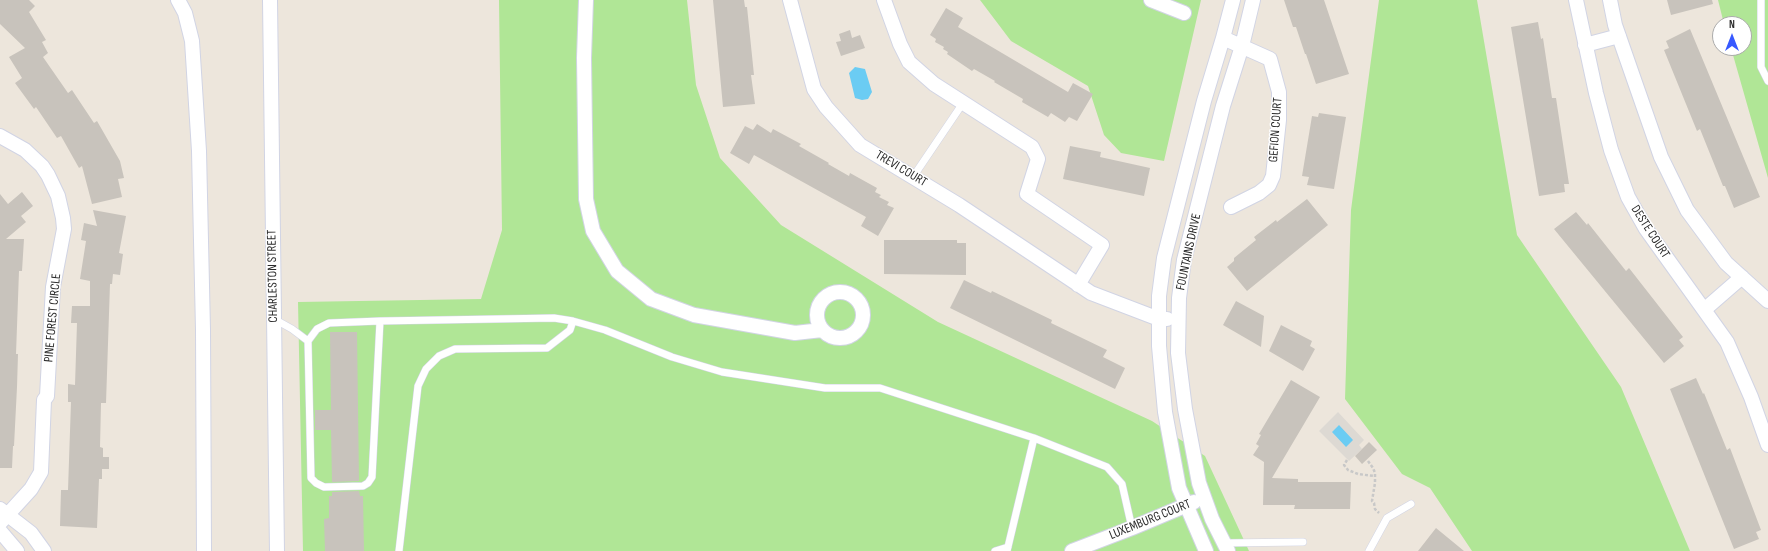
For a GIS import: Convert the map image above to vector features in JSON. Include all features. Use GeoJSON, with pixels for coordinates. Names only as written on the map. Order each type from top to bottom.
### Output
{"type":"FeatureCollection","features":[{"type":"Feature","properties":{"kind":"street","name":"CHARLESTON STREET"},"geometry":{"type":"LineString","coordinates":[[270,0],[277,551]]}},
{"type":"Feature","properties":{"kind":"street"},"geometry":{"type":"LineString","coordinates":[[586,0],[584,58],[586,199],[593,231],[617,271],[651,299],[694,315],[795,333],[822,330]]}},
{"type":"Feature","properties":{"kind":"street","name":"TREVI COURT"},"geometry":{"type":"LineString","coordinates":[[790,0],[814,88],[826,107],[860,145],[959,205],[1091,293],[1159,318],[1178,318]]}},
{"type":"Feature","properties":{"kind":"street"},"geometry":{"type":"LineString","coordinates":[[884,0],[900,44],[909,62],[934,84],[1032,147],[1038,159],[1027,194],[1102,245],[1078,285]]}},
{"type":"Feature","properties":{"kind":"street"},"geometry":{"type":"LineString","coordinates":[[1151,0],[1184,13]]}},
{"type":"Feature","properties":{"kind":"street","name":"FOUNTAINS DRIVE"},"geometry":{"type":"LineString","coordinates":[[1206,551],[1179,488],[1166,412],[1159,346],[1159,296],[1164,258],[1204,101],[1233,0]]}},
{"type":"Feature","properties":{"kind":"street","name":"FOUNTAINS DRIVE"},"geometry":{"type":"LineString","coordinates":[[1226,547],[1199,484],[1185,409],[1178,353],[1178,318],[1184,260],[1223,106],[1242,46],[1253,0]]}},
{"type":"Feature","properties":{"kind":"street","name":"DESTE COURT"},"geometry":{"type":"LineString","coordinates":[[1576,0],[1596,93],[1612,150],[1628,197],[1646,228],[1728,342],[1751,397],[1768,445]]}},
{"type":"Feature","properties":{"kind":"street"},"geometry":{"type":"LineString","coordinates":[[1610,0],[1615,25],[1661,157],[1687,210],[1726,262],[1768,301]]}},
{"type":"Feature","properties":{"kind":"street"},"geometry":{"type":"LineString","coordinates":[[182,1],[192,41],[199,151],[203,337],[204,551]]}},
{"type":"Feature","properties":{"kind":"street"},"geometry":{"type":"LineString","coordinates":[[1585,45],[1619,36]]}},
{"type":"Feature","properties":{"kind":"street","name":"GEFION COURT"},"geometry":{"type":"LineString","coordinates":[[1223,38],[1270,59],[1279,92],[1279,120],[1273,176],[1268,185],[1259,193],[1231,207]]}},
{"type":"Feature","properties":{"kind":"street","name":"PINE FOREST CIRCLE"},"geometry":{"type":"LineString","coordinates":[[0,136],[26,150],[48,175],[58,196],[64,229],[53,287],[47,396],[44,400],[41,472],[31,490],[3,515]]}},
{"type":"Feature","properties":{"kind":"street"},"geometry":{"type":"LineString","coordinates":[[1704,310],[1742,277]]}},
{"type":"Feature","properties":{"kind":"street","name":"LUXEMBURG COURT"},"geometry":{"type":"LineString","coordinates":[[1072,551],[1204,498]]}},
{"type":"Feature","properties":{"kind":"street"},"geometry":{"type":"LineString","coordinates":[[3,515],[31,534],[44,551]]}},
{"type":"Feature","properties":{"kind":"street"},"geometry":{"type":"LineString","coordinates":[[0,531],[17,551]]}},
{"type":"Feature","properties":{"kind":"lane"},"geometry":{"type":"LineString","coordinates":[[1761,0],[1761,67],[1768,81]]}},
{"type":"Feature","properties":{"kind":"lane"},"geometry":{"type":"LineString","coordinates":[[914,177],[963,103]]}},
{"type":"Feature","properties":{"kind":"lane"},"geometry":{"type":"LineString","coordinates":[[380,321],[372,477],[368,483],[363,486],[324,487],[316,484],[311,478],[308,341],[317,329],[329,323],[380,321],[554,318],[573,321],[605,330],[672,357],[722,372],[826,388],[880,388],[1034,438],[1107,467],[1122,484],[1132,528]]}},
{"type":"Feature","properties":{"kind":"lane"},"geometry":{"type":"LineString","coordinates":[[273,319],[292,329],[308,341]]}},
{"type":"Feature","properties":{"kind":"lane"},"geometry":{"type":"LineString","coordinates":[[399,551],[418,386],[426,369],[439,356],[455,349],[547,348],[570,330],[573,321]]}},
{"type":"Feature","properties":{"kind":"lane"},"geometry":{"type":"LineString","coordinates":[[995,551],[1007,549],[1034,438]]}},
{"type":"Feature","properties":{"kind":"lane"},"geometry":{"type":"LineString","coordinates":[[1369,551],[1387,518],[1411,504]]}},
{"type":"Feature","properties":{"kind":"lane"},"geometry":{"type":"LineString","coordinates":[[1226,547],[1303,542]]}},
{"type":"Feature","properties":{"kind":"path"},"geometry":{"type":"LineString","coordinates":[[1347,460],[1344,465],[1348,470],[1358,474],[1374,476]]}},
{"type":"Feature","properties":{"kind":"path"},"geometry":{"type":"LineString","coordinates":[[1368,461],[1373,468],[1375,484],[1372,501],[1375,509],[1387,518]]}},
{"type":"Feature","properties":{"kind":"green space"},"geometry":{"type":"Polygon","coordinates":[[[499,0],[687,0],[696,85],[720,158],[781,225],[938,322],[1152,421],[1205,456],[1249,551],[303,551],[298,302],[481,299],[502,230],[499,0]]]}},
{"type":"Feature","properties":{"kind":"green space"},"geometry":{"type":"Polygon","coordinates":[[[980,0],[1201,0],[1164,161],[1121,153],[1104,135],[1088,86],[1011,41],[980,0]]]}},
{"type":"Feature","properties":{"kind":"green space"},"geometry":{"type":"Polygon","coordinates":[[[1379,0],[1477,0],[1517,235],[1621,387],[1690,551],[1472,551],[1430,488],[1402,474],[1345,399],[1351,210],[1379,0]]]}},
{"type":"Feature","properties":{"kind":"green space"},"geometry":{"type":"Polygon","coordinates":[[[1718,0],[1768,0],[1768,178],[1733,56],[1752,56],[1752,16],[1722,16],[1718,0]]]}},
{"type":"Feature","properties":{"kind":"shaded area"},"geometry":{"type":"Polygon","coordinates":[[[1338,412],[1364,440],[1359,445],[1362,449],[1349,461],[1319,431],[1338,412]]]}},
{"type":"Feature","properties":{"kind":"water"},"geometry":{"type":"Polygon","coordinates":[[[855,67],[865,69],[872,92],[868,99],[862,100],[855,98],[849,73],[855,67]]]}},
{"type":"Feature","properties":{"kind":"water"},"geometry":{"type":"Polygon","coordinates":[[[1339,425],[1353,440],[1346,447],[1332,432],[1339,425]]]}},
{"type":"Feature","properties":{"kind":"building"},"geometry":{"type":"Polygon","coordinates":[[[0,0],[29,0],[35,6],[29,12],[46,40],[42,42],[48,53],[43,57],[68,93],[72,90],[94,123],[97,121],[120,161],[124,178],[118,179],[122,197],[92,204],[82,166],[79,168],[61,136],[57,138],[36,107],[34,109],[15,83],[22,78],[9,57],[25,48],[0,24],[0,0]]]}},
{"type":"Feature","properties":{"kind":"building"},"geometry":{"type":"Polygon","coordinates":[[[713,0],[744,0],[745,7],[747,7],[754,75],[751,75],[755,104],[723,107],[713,0]]]}},
{"type":"Feature","properties":{"kind":"building"},"geometry":{"type":"Polygon","coordinates":[[[1284,0],[1324,0],[1349,74],[1316,84],[1296,27],[1293,27],[1284,0]]]}},
{"type":"Feature","properties":{"kind":"building"},"geometry":{"type":"Polygon","coordinates":[[[1667,0],[1712,0],[1713,4],[1671,15],[1667,0]]]}},
{"type":"Feature","properties":{"kind":"building"},"geometry":{"type":"Polygon","coordinates":[[[946,8],[963,18],[958,27],[1068,92],[1073,83],[1093,94],[1077,121],[1069,117],[1065,122],[1051,113],[1048,117],[1022,102],[1023,99],[994,82],[995,81],[974,69],[972,71],[947,54],[948,52],[943,49],[944,47],[935,42],[936,39],[930,35],[946,8]]]}},
{"type":"Feature","properties":{"kind":"building"},"geometry":{"type":"Polygon","coordinates":[[[1538,22],[1541,39],[1543,38],[1552,98],[1556,98],[1569,184],[1564,184],[1565,192],[1539,196],[1511,27],[1538,22]]]}},
{"type":"Feature","properties":{"kind":"building"},"geometry":{"type":"Polygon","coordinates":[[[1690,29],[1760,197],[1734,208],[1725,186],[1723,186],[1700,129],[1697,131],[1664,50],[1669,48],[1666,41],[1690,29]]]}},
{"type":"Feature","properties":{"kind":"building"},"geometry":{"type":"Polygon","coordinates":[[[850,30],[852,38],[860,35],[865,48],[841,56],[836,42],[841,41],[839,34],[850,30]]]}},
{"type":"Feature","properties":{"kind":"building"},"geometry":{"type":"Polygon","coordinates":[[[1319,113],[1346,117],[1334,189],[1307,185],[1309,177],[1302,176],[1312,116],[1318,117],[1319,113]]]}},
{"type":"Feature","properties":{"kind":"building"},"geometry":{"type":"Polygon","coordinates":[[[757,124],[771,133],[773,129],[801,144],[799,146],[849,176],[850,173],[877,188],[875,192],[881,195],[879,197],[889,202],[887,205],[894,208],[878,236],[861,226],[866,217],[754,155],[749,164],[730,153],[745,126],[753,130],[757,124]]]}},
{"type":"Feature","properties":{"kind":"building"},"geometry":{"type":"Polygon","coordinates":[[[1070,146],[1101,152],[1100,157],[1150,168],[1144,196],[1063,179],[1070,146]]]}},
{"type":"Feature","properties":{"kind":"building"},"geometry":{"type":"Polygon","coordinates":[[[22,192],[33,206],[21,216],[26,222],[6,239],[24,239],[22,271],[19,271],[16,354],[18,354],[17,387],[12,468],[0,468],[0,194],[8,204],[22,192]]]}},
{"type":"Feature","properties":{"kind":"building"},"geometry":{"type":"Polygon","coordinates":[[[1307,199],[1328,225],[1247,291],[1227,267],[1234,261],[1234,258],[1256,240],[1254,237],[1276,220],[1277,222],[1307,199]]]}},
{"type":"Feature","properties":{"kind":"building"},"geometry":{"type":"Polygon","coordinates":[[[93,210],[126,216],[119,253],[123,254],[120,275],[113,274],[112,284],[110,284],[106,403],[101,403],[100,447],[103,448],[103,457],[109,457],[109,469],[102,469],[102,479],[99,479],[97,528],[60,526],[61,490],[68,490],[71,402],[68,402],[68,384],[75,385],[77,323],[71,323],[72,306],[90,306],[90,281],[80,279],[86,241],[81,240],[84,223],[97,226],[93,210]]]}},
{"type":"Feature","properties":{"kind":"building"},"geometry":{"type":"Polygon","coordinates":[[[1576,212],[1587,225],[1588,223],[1626,271],[1629,268],[1683,337],[1679,340],[1684,346],[1664,363],[1554,229],[1576,212]]]}},
{"type":"Feature","properties":{"kind":"building"},"geometry":{"type":"Polygon","coordinates":[[[884,240],[957,240],[957,243],[966,243],[966,275],[884,274],[884,240]]]}},
{"type":"Feature","properties":{"kind":"building"},"geometry":{"type":"Polygon","coordinates":[[[964,280],[991,293],[992,291],[1052,320],[1051,323],[1107,350],[1103,357],[1125,368],[1115,389],[950,308],[964,280]]]}},
{"type":"Feature","properties":{"kind":"building"},"geometry":{"type":"Polygon","coordinates":[[[1236,301],[1264,316],[1261,347],[1223,325],[1236,301]]]}},
{"type":"Feature","properties":{"kind":"building"},"geometry":{"type":"Polygon","coordinates":[[[1281,325],[1312,341],[1310,346],[1315,349],[1303,371],[1269,351],[1281,325]]]}},
{"type":"Feature","properties":{"kind":"building"},"geometry":{"type":"Polygon","coordinates":[[[330,332],[357,332],[359,481],[332,482],[331,430],[315,430],[315,410],[331,410],[330,332]]]}},
{"type":"Feature","properties":{"kind":"building"},"geometry":{"type":"Polygon","coordinates":[[[1696,378],[1703,394],[1704,393],[1727,450],[1730,448],[1761,530],[1756,532],[1759,539],[1734,549],[1670,389],[1696,378]]]}},
{"type":"Feature","properties":{"kind":"building"},"geometry":{"type":"Polygon","coordinates":[[[1291,380],[1320,397],[1272,478],[1298,479],[1298,482],[1351,482],[1350,509],[1294,509],[1295,505],[1263,505],[1264,462],[1253,455],[1259,446],[1256,444],[1261,435],[1259,434],[1291,380]]]}},
{"type":"Feature","properties":{"kind":"building"},"geometry":{"type":"Polygon","coordinates":[[[1369,442],[1377,450],[1362,464],[1355,456],[1369,442]]]}},
{"type":"Feature","properties":{"kind":"building"},"geometry":{"type":"Polygon","coordinates":[[[359,491],[360,496],[363,496],[364,551],[325,551],[324,519],[329,518],[329,496],[332,496],[332,492],[359,491]]]}},
{"type":"Feature","properties":{"kind":"building"},"geometry":{"type":"Polygon","coordinates":[[[1436,528],[1464,551],[1418,551],[1436,528]]]}}]}
